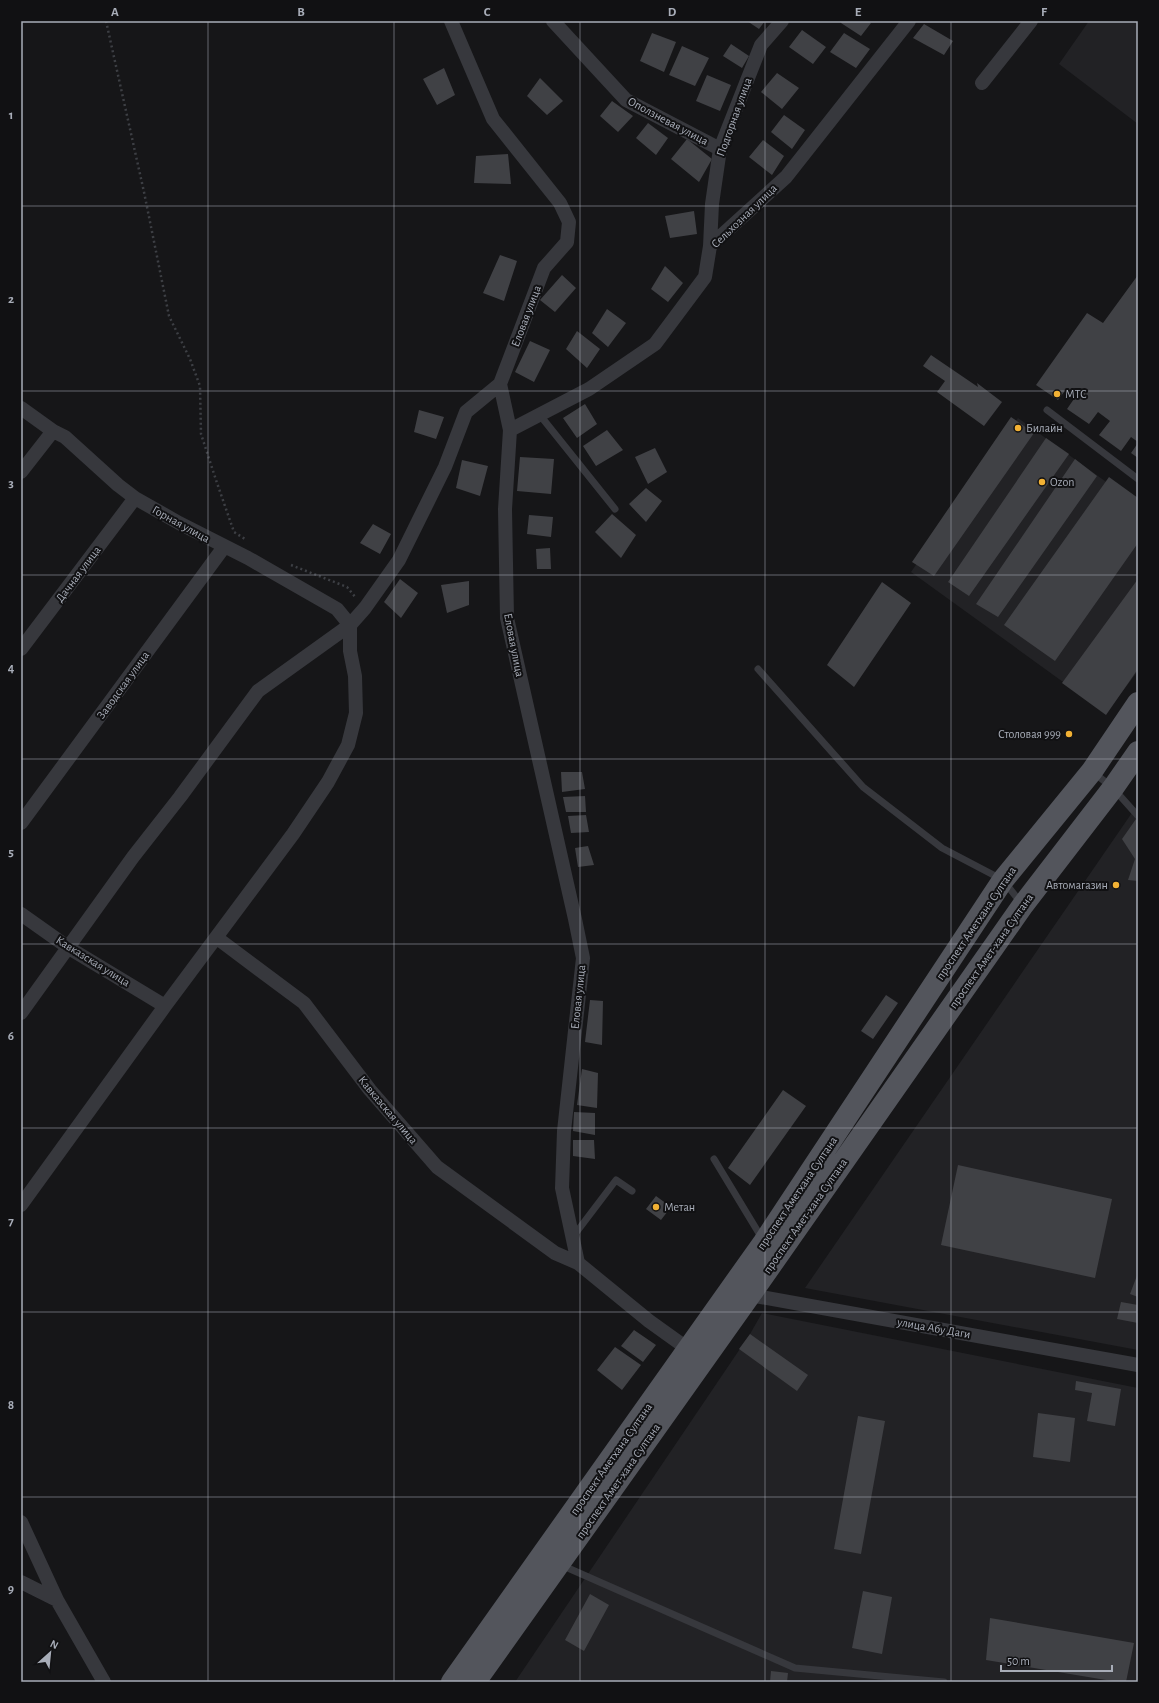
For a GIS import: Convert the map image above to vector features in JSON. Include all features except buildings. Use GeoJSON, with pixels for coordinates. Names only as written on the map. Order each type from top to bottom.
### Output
{"type":"FeatureCollection","features":[{"type":"Feature","properties":{"kind":"main road","name":"проспект Аметхана Султана"},"geometry":{"type":"LineString","coordinates":[[769,1252],[1003,880],[1092,770],[1138,702]]}},
{"type":"Feature","properties":{"kind":"main road","name":"проспект Амет-хана Султана"},"geometry":{"type":"LineString","coordinates":[[474,1682],[553,1556],[744,1287],[1023,905],[1113,788],[1138,752]]}},
{"type":"Feature","properties":{"kind":"main road"},"geometry":{"type":"LineString","coordinates":[[452,1682],[553,1556]]}},
{"type":"Feature","properties":{"kind":"street","name":"Еловая улица"},"geometry":{"type":"LineString","coordinates":[[451,21],[493,119],[560,203],[569,222],[566,242],[544,268],[500,384],[510,430],[505,509],[507,618],[583,958],[564,1131],[562,1188],[578,1263]]}},
{"type":"Feature","properties":{"kind":"street","name":"Оползневая улица"},"geometry":{"type":"LineString","coordinates":[[553,21],[626,100],[720,149]]}},
{"type":"Feature","properties":{"kind":"street","name":"Подгорная улица"},"geometry":{"type":"LineString","coordinates":[[710,246],[712,204],[720,149],[761,45],[782,21]]}},
{"type":"Feature","properties":{"kind":"street","name":"Сельхозная улица"},"geometry":{"type":"LineString","coordinates":[[510,430],[589,389],[655,344],[705,277],[710,246],[786,178],[910,21]]}},
{"type":"Feature","properties":{"kind":"street"},"geometry":{"type":"LineString","coordinates":[[982,83],[1030,21]]}},
{"type":"Feature","properties":{"kind":"street"},"geometry":{"type":"LineString","coordinates":[[21,1013],[133,857],[180,797],[258,691],[350,625],[365,608],[399,560],[444,467],[466,412],[500,384]]}},
{"type":"Feature","properties":{"kind":"street","name":"Горная улица"},"geometry":{"type":"LineString","coordinates":[[21,408],[53,431],[65,437],[118,485],[135,498],[224,547],[248,558],[337,609],[350,625]]}},
{"type":"Feature","properties":{"kind":"street"},"geometry":{"type":"LineString","coordinates":[[21,472],[53,431]]}},
{"type":"Feature","properties":{"kind":"street","name":"Дачная улица"},"geometry":{"type":"LineString","coordinates":[[21,649],[135,498]]}},
{"type":"Feature","properties":{"kind":"street","name":"Заводская улица"},"geometry":{"type":"LineString","coordinates":[[21,822],[224,547]]}},
{"type":"Feature","properties":{"kind":"street"},"geometry":{"type":"LineString","coordinates":[[21,1204],[165,1006],[293,834],[328,782],[348,745],[356,714],[355,676],[350,651],[350,625]]}},
{"type":"Feature","properties":{"kind":"street","name":"Кавказская улица"},"geometry":{"type":"LineString","coordinates":[[21,914],[69,948],[165,1006]]}},
{"type":"Feature","properties":{"kind":"street","name":"Кавказская улица"},"geometry":{"type":"LineString","coordinates":[[217,938],[304,1003],[370,1090],[437,1167],[555,1252],[578,1263],[649,1322],[696,1355]]}},
{"type":"Feature","properties":{"kind":"street","name":"улица Абу Даги"},"geometry":{"type":"LineString","coordinates":[[744,1287],[1138,1365]]}},
{"type":"Feature","properties":{"kind":"street"},"geometry":{"type":"LineString","coordinates":[[21,1522],[57,1600],[104,1682]]}},
{"type":"Feature","properties":{"kind":"street"},"geometry":{"type":"LineString","coordinates":[[21,1582],[57,1600]]}},
{"type":"Feature","properties":{"kind":"lane"},"geometry":{"type":"LineString","coordinates":[[1047,410],[1138,479]]}},
{"type":"Feature","properties":{"kind":"lane"},"geometry":{"type":"LineString","coordinates":[[539,414],[615,509]]}},
{"type":"Feature","properties":{"kind":"lane"},"geometry":{"type":"LineString","coordinates":[[758,669],[863,787],[942,848],[1003,880],[1023,905]]}},
{"type":"Feature","properties":{"kind":"lane"},"geometry":{"type":"LineString","coordinates":[[1092,770],[1113,788],[1138,816]]}},
{"type":"Feature","properties":{"kind":"lane"},"geometry":{"type":"LineString","coordinates":[[714,1159],[769,1252]]}},
{"type":"Feature","properties":{"kind":"lane"},"geometry":{"type":"LineString","coordinates":[[572,1238],[616,1180],[632,1191]]}},
{"type":"Feature","properties":{"kind":"lane"},"geometry":{"type":"LineString","coordinates":[[553,1556],[795,1668],[944,1682]]}},
{"type":"Feature","properties":{"kind":"path"},"geometry":{"type":"LineString","coordinates":[[106,21],[144,192],[169,316],[190,358],[200,386],[201,434],[234,532],[247,540]]}},
{"type":"Feature","properties":{"kind":"path"},"geometry":{"type":"LineString","coordinates":[[287,563],[347,587],[365,608]]}},
{"type":"Feature","properties":{"kind":"shaded area"},"geometry":{"type":"Polygon","coordinates":[[[1089,21],[1138,21],[1138,124],[1059,64],[1089,21]]]}},
{"type":"Feature","properties":{"kind":"shaded area"},"geometry":{"type":"Polygon","coordinates":[[[1018,418],[1138,505],[1138,671],[1106,713],[911,572],[1018,418]]]}},
{"type":"Feature","properties":{"kind":"shaded area"},"geometry":{"type":"Polygon","coordinates":[[[1138,804],[1138,1350],[805,1288],[1138,804]]]}},
{"type":"Feature","properties":{"kind":"shaded area"},"geometry":{"type":"Polygon","coordinates":[[[762,1313],[1138,1388],[1138,1682],[515,1682],[750,1334],[762,1313]]]}},
{"type":"Feature","properties":{"kind":"place","name":"МТС"},"geometry":{"type":"Point","coordinates":[1057,394]}},
{"type":"Feature","properties":{"kind":"place","name":"Билайн"},"geometry":{"type":"Point","coordinates":[1018,428]}},
{"type":"Feature","properties":{"kind":"place","name":"Ozon"},"geometry":{"type":"Point","coordinates":[1042,482]}},
{"type":"Feature","properties":{"kind":"place","name":"Столовая 999"},"geometry":{"type":"Point","coordinates":[1069,734]}},
{"type":"Feature","properties":{"kind":"place","name":"Автомагазин"},"geometry":{"type":"Point","coordinates":[1116,885]}},
{"type":"Feature","properties":{"kind":"place","name":"Метан"},"geometry":{"type":"Point","coordinates":[656,1207]}}]}
